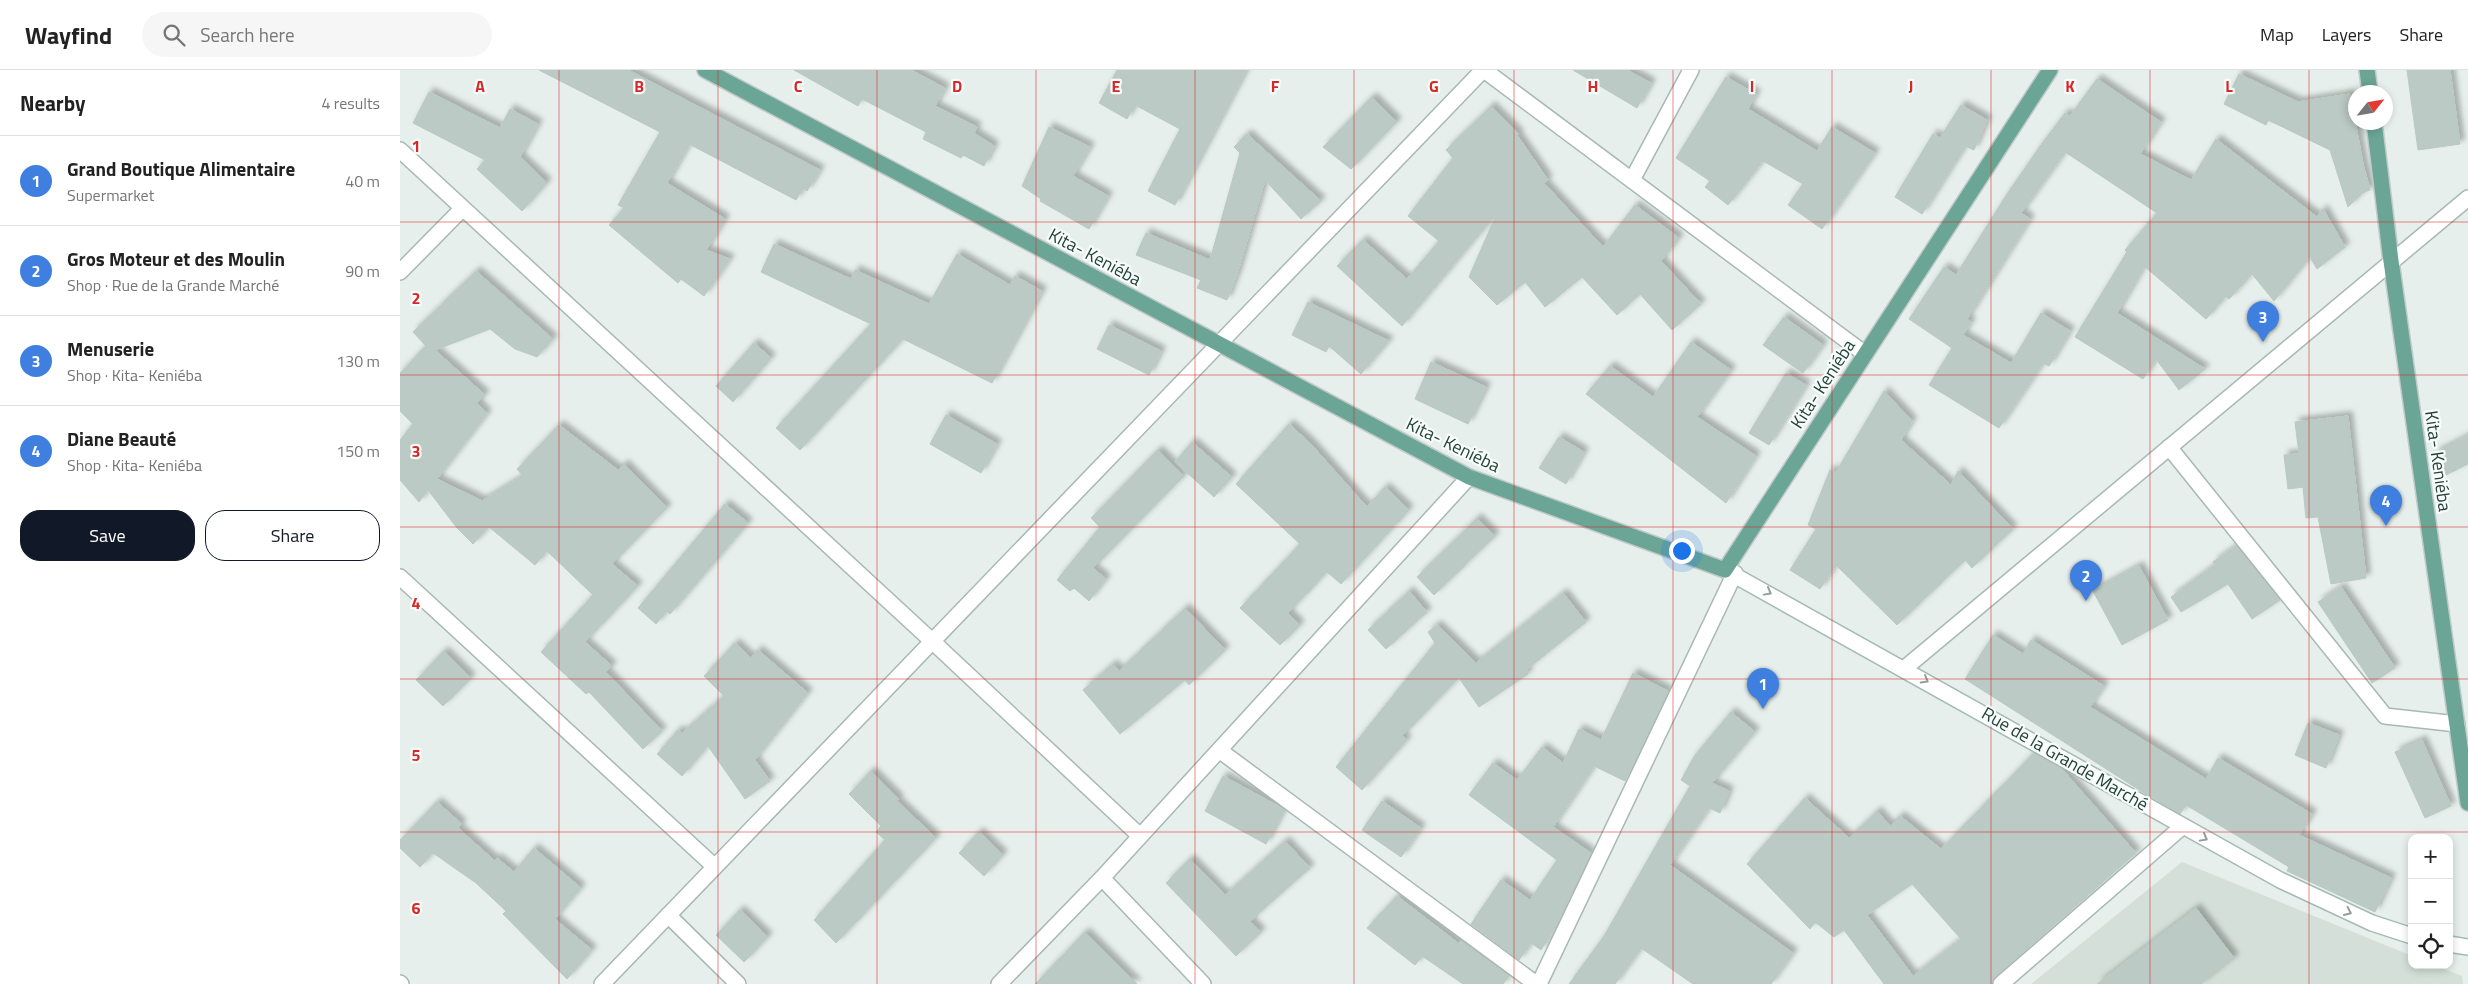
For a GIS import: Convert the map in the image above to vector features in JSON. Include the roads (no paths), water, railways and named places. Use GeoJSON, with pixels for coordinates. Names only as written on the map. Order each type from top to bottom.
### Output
{"type":"FeatureCollection","features":[{"type":"Feature","properties":{"kind":"main road","name":"Kita- Keniéba"},"geometry":{"type":"LineString","coordinates":[[705,70],[1469,477],[1730,572],[1865,354],[2050,70]]}},
{"type":"Feature","properties":{"kind":"main road"},"geometry":{"type":"LineString","coordinates":[[2367,70],[2369,85]]}},
{"type":"Feature","properties":{"kind":"main road","name":"Kita- Keniéba"},"geometry":{"type":"LineString","coordinates":[[2375,130],[2391,261],[2468,804]]}},
{"type":"Feature","properties":{"kind":"street"},"geometry":{"type":"LineString","coordinates":[[602,984],[1483,70],[1865,354]]}},
{"type":"Feature","properties":{"kind":"street"},"geometry":{"type":"LineString","coordinates":[[1632,180],[1691,70]]}},
{"type":"Feature","properties":{"kind":"street"},"geometry":{"type":"LineString","coordinates":[[400,150],[932,641],[1140,836]]}},
{"type":"Feature","properties":{"kind":"street"},"geometry":{"type":"LineString","coordinates":[[1905,668],[2468,198]]}},
{"type":"Feature","properties":{"kind":"street"},"geometry":{"type":"LineString","coordinates":[[400,272],[462,209]]}},
{"type":"Feature","properties":{"kind":"street"},"geometry":{"type":"LineString","coordinates":[[2169,447],[2385,716],[2457,724]]}},
{"type":"Feature","properties":{"kind":"street"},"geometry":{"type":"LineString","coordinates":[[1000,984],[1102,878],[1469,477]]}},
{"type":"Feature","properties":{"kind":"street"},"geometry":{"type":"LineString","coordinates":[[1219,750],[1537,984],[1730,572]]}},
{"type":"Feature","properties":{"kind":"street","name":"Rue de la Grande Marché"},"geometry":{"type":"LineString","coordinates":[[1730,572],[1905,668],[2280,880],[2372,923],[2408,935]]}},
{"type":"Feature","properties":{"kind":"street"},"geometry":{"type":"LineString","coordinates":[[400,576],[715,867]]}},
{"type":"Feature","properties":{"kind":"street"},"geometry":{"type":"LineString","coordinates":[[2001,984],[2182,826]]}},
{"type":"Feature","properties":{"kind":"street"},"geometry":{"type":"LineString","coordinates":[[1102,878],[1203,984]]}},
{"type":"Feature","properties":{"kind":"street"},"geometry":{"type":"LineString","coordinates":[[668,915],[738,984]]}},
{"type":"Feature","properties":{"kind":"street"},"geometry":{"type":"LineString","coordinates":[[2453,945],[2468,947]]}},
{"type":"Feature","properties":{"kind":"place","name":"Menuserie"},"geometry":{"type":"Point","coordinates":[2263,342]}},
{"type":"Feature","properties":{"kind":"place","name":"Diane Beauté"},"geometry":{"type":"Point","coordinates":[2386,526]}},
{"type":"Feature","properties":{"kind":"place","name":"Gros Moteur et des Moulin"},"geometry":{"type":"Point","coordinates":[2086,601]}},
{"type":"Feature","properties":{"kind":"place","name":"Grand Boutique Alimentaire"},"geometry":{"type":"Point","coordinates":[1763,709]}}]}
